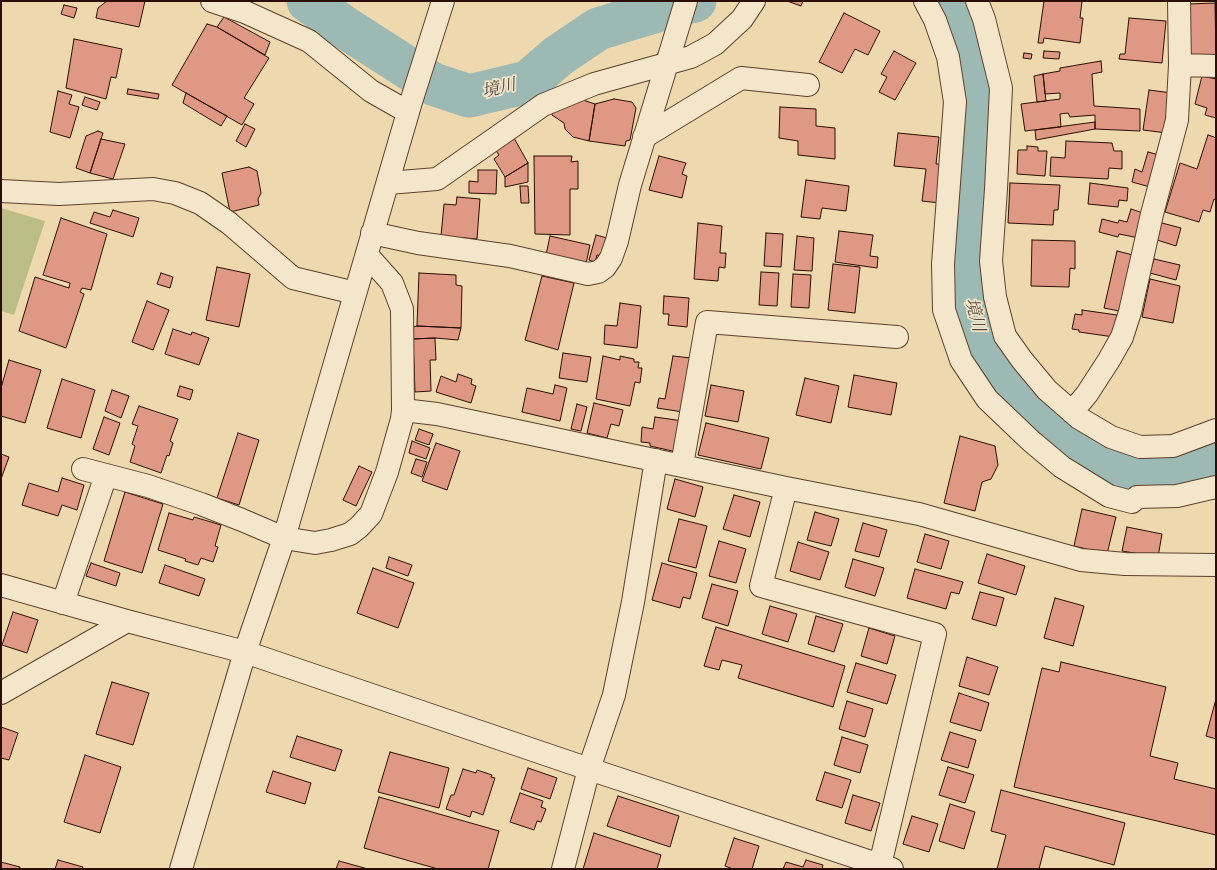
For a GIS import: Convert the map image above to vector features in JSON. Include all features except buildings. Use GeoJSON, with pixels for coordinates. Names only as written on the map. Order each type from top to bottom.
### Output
{"type":"FeatureCollection","features":[{"type":"Feature","properties":{"kind":"street"},"geometry":{"type":"LineString","coordinates":[[212,1],[244,12],[309,41],[371,91],[410,107]]}},
{"type":"Feature","properties":{"kind":"street"},"geometry":{"type":"LineString","coordinates":[[180,869],[245,652],[284,538],[367,255],[372,233],[443,1]]}},
{"type":"Feature","properties":{"kind":"street"},"geometry":{"type":"LineString","coordinates":[[372,233],[418,243],[510,256],[588,274],[598,272],[605,267],[611,258],[615,247],[630,185],[686,1]]}},
{"type":"Feature","properties":{"kind":"street"},"geometry":{"type":"LineString","coordinates":[[388,182],[437,179],[543,105],[594,84],[691,57],[715,44],[742,19],[754,1]]}},
{"type":"Feature","properties":{"kind":"street"},"geometry":{"type":"LineString","coordinates":[[925,1],[935,20],[948,57],[955,102],[943,264],[944,310],[961,360],[987,399],[1031,441],[1062,467],[1109,496],[1132,502],[1137,497],[1177,496],[1216,487]]}},
{"type":"Feature","properties":{"kind":"street"},"geometry":{"type":"LineString","coordinates":[[977,1],[984,19],[1001,88],[991,261],[995,298],[1005,336],[1022,360],[1047,390],[1079,418],[1111,437],[1140,447],[1173,446],[1216,430]]}},
{"type":"Feature","properties":{"kind":"street"},"geometry":{"type":"LineString","coordinates":[[1072,412],[1087,394],[1109,360],[1122,337],[1130,312],[1152,214],[1177,120],[1180,65],[1179,1]]}},
{"type":"Feature","properties":{"kind":"street"},"geometry":{"type":"LineString","coordinates":[[1180,65],[1216,66]]}},
{"type":"Feature","properties":{"kind":"street"},"geometry":{"type":"LineString","coordinates":[[644,137],[741,78],[808,85]]}},
{"type":"Feature","properties":{"kind":"street"},"geometry":{"type":"LineString","coordinates":[[1,191],[59,194],[153,189],[175,193],[200,203],[229,223],[293,278],[355,293]]}},
{"type":"Feature","properties":{"kind":"street"},"geometry":{"type":"LineString","coordinates":[[83,469],[148,486],[201,504],[284,538],[315,543],[350,534],[371,514],[388,472],[403,410],[402,310],[392,282],[367,255]]}},
{"type":"Feature","properties":{"kind":"street"},"geometry":{"type":"LineString","coordinates":[[682,465],[707,322],[897,337]]}},
{"type":"Feature","properties":{"kind":"street"},"geometry":{"type":"LineString","coordinates":[[403,410],[437,414],[786,488],[919,514],[1081,560],[1125,564],[1216,565]]}},
{"type":"Feature","properties":{"kind":"street"},"geometry":{"type":"LineString","coordinates":[[563,869],[589,769],[614,695],[633,602],[656,460]]}},
{"type":"Feature","properties":{"kind":"street"},"geometry":{"type":"LineString","coordinates":[[63,603],[106,475]]}},
{"type":"Feature","properties":{"kind":"street"},"geometry":{"type":"LineString","coordinates":[[1,585],[127,621],[245,652],[589,769],[886,867],[935,634],[761,586],[786,488]]}},
{"type":"Feature","properties":{"kind":"street"},"geometry":{"type":"LineString","coordinates":[[1,693],[127,621]]}},
{"type":"Feature","properties":{"kind":"green space"},"geometry":{"type":"Polygon","coordinates":[[[1,208],[45,221],[14,315],[1,311],[1,208]]]}},
{"type":"Feature","properties":{"kind":"waterway","name":"境川"},"geometry":{"type":"LineString","coordinates":[[308,1],[341,25],[433,84],[469,96],[528,82],[558,56],[598,29],[695,1]]}},
{"type":"Feature","properties":{"kind":"waterway","name":"境川"},"geometry":{"type":"LineString","coordinates":[[955,1],[967,23],[978,81],[979,144],[967,286],[973,322],[990,364],[1037,416],[1083,454],[1113,465],[1167,473],[1200,467],[1216,458]]}}]}
